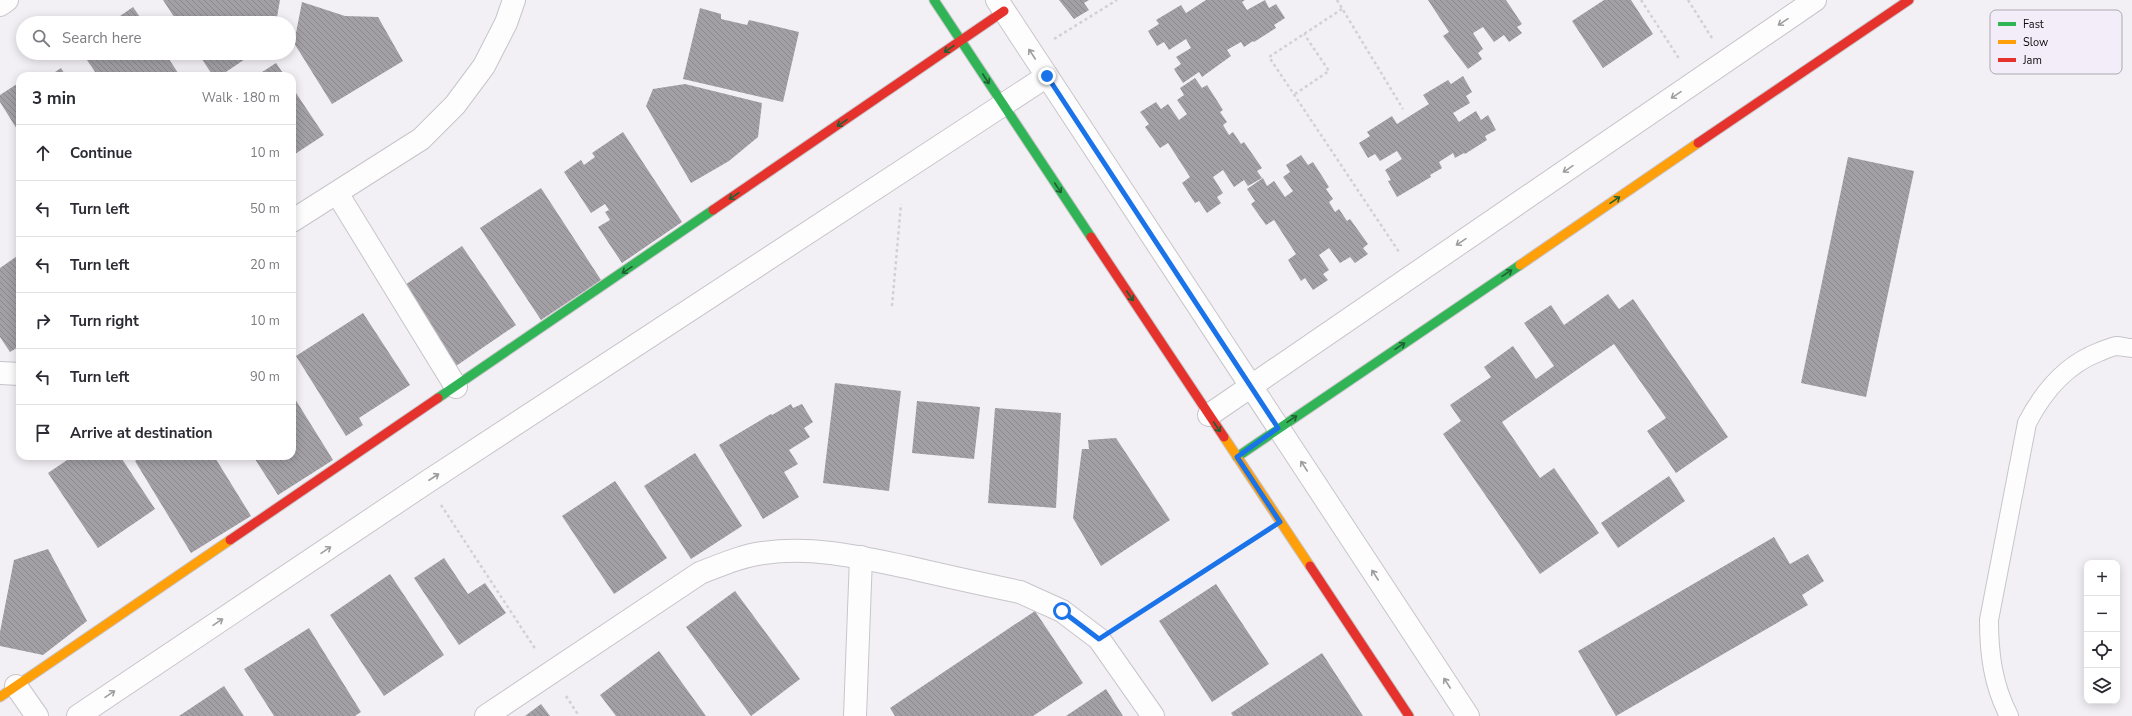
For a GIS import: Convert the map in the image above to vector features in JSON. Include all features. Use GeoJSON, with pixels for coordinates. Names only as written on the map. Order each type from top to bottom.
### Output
{"type":"FeatureCollection","features":[{"type":"Feature","properties":{"kind":"street"},"geometry":{"type":"LineString","coordinates":[[0,5],[7,0]]}},
{"type":"Feature","properties":{"kind":"street"},"geometry":{"type":"LineString","coordinates":[[296,218],[421,139],[455,105],[484,66],[506,23],[514,0]]}},
{"type":"Feature","properties":{"kind":"street"},"geometry":{"type":"LineString","coordinates":[[934,0],[1409,716]]}},
{"type":"Feature","properties":{"kind":"street"},"geometry":{"type":"LineString","coordinates":[[1209,415],[1815,0]]}},
{"type":"Feature","properties":{"kind":"street"},"geometry":{"type":"LineString","coordinates":[[1237,457],[1909,0]]}},
{"type":"Feature","properties":{"kind":"street"},"geometry":{"type":"LineString","coordinates":[[36,716],[8,692],[961,41],[1000,6],[1468,716]]}},
{"type":"Feature","properties":{"kind":"street"},"geometry":{"type":"LineString","coordinates":[[78,716],[427,482],[1047,76]]}},
{"type":"Feature","properties":{"kind":"street"},"geometry":{"type":"LineString","coordinates":[[337,192],[456,387]]}},
{"type":"Feature","properties":{"kind":"street"},"geometry":{"type":"LineString","coordinates":[[0,373],[16,374]]}},
{"type":"Feature","properties":{"kind":"street"},"geometry":{"type":"LineString","coordinates":[[486,716],[700,573],[730,561],[763,553],[796,550],[829,551],[1020,592],[1062,611],[1099,639],[1153,716]]}},
{"type":"Feature","properties":{"kind":"street"},"geometry":{"type":"LineString","coordinates":[[855,716],[861,557]]}},
{"type":"Feature","properties":{"kind":"lane"},"geometry":{"type":"LineString","coordinates":[[2009,716],[2002,702],[1993,675],[1989,648],[1989,620],[2027,423],[2038,402],[2053,383],[2071,367],[2093,355],[2115,346],[2132,348]]}},
{"type":"Feature","properties":{"kind":"path"},"geometry":{"type":"LineString","coordinates":[[1032,53],[1117,0]]}},
{"type":"Feature","properties":{"kind":"path"},"geometry":{"type":"LineString","coordinates":[[1337,0],[1403,109]]}},
{"type":"Feature","properties":{"kind":"path"},"geometry":{"type":"LineString","coordinates":[[1641,0],[1694,82]]}},
{"type":"Feature","properties":{"kind":"path"},"geometry":{"type":"LineString","coordinates":[[1688,0],[1727,60]]}},
{"type":"Feature","properties":{"kind":"path"},"geometry":{"type":"LineString","coordinates":[[1342,9],[1269,57],[1414,274]]}},
{"type":"Feature","properties":{"kind":"path"},"geometry":{"type":"LineString","coordinates":[[1295,94],[1329,71],[1304,34]]}},
{"type":"Feature","properties":{"kind":"path"},"geometry":{"type":"LineString","coordinates":[[892,306],[904,170]]}},
{"type":"Feature","properties":{"kind":"path"},"geometry":{"type":"LineString","coordinates":[[427,482],[579,716]]}},
{"type":"Feature","properties":{"kind":"path"},"geometry":{"type":"LineString","coordinates":[[1099,639],[1280,522]]}},
{"type":"Feature","properties":{"kind":"building"},"geometry":{"type":"Polygon","coordinates":[[[163,0],[280,0],[277,16],[173,16],[163,0]]]}},
{"type":"Feature","properties":{"kind":"building"},"geometry":{"type":"Polygon","coordinates":[[[1059,0],[1089,0],[1084,3],[1089,10],[1074,19],[1059,0]]]}},
{"type":"Feature","properties":{"kind":"building"},"geometry":{"type":"Polygon","coordinates":[[[1206,0],[1245,0],[1242,2],[1247,10],[1265,0],[1269,8],[1276,4],[1285,18],[1274,25],[1276,28],[1254,42],[1253,41],[1244,47],[1241,42],[1227,50],[1231,56],[1202,77],[1199,72],[1183,83],[1174,69],[1181,64],[1176,57],[1191,48],[1186,39],[1169,50],[1164,42],[1157,46],[1148,31],[1159,24],[1156,20],[1181,5],[1186,13],[1206,0]]]}},
{"type":"Feature","properties":{"kind":"building"},"geometry":{"type":"Polygon","coordinates":[[[1428,0],[1506,0],[1522,24],[1517,27],[1522,33],[1509,42],[1504,35],[1494,42],[1483,27],[1473,33],[1483,49],[1478,53],[1482,59],[1468,69],[1443,36],[1449,32],[1428,0]]]}},
{"type":"Feature","properties":{"kind":"building"},"geometry":{"type":"Polygon","coordinates":[[[1604,0],[1631,0],[1653,34],[1603,68],[1572,21],[1604,0]]]}},
{"type":"Feature","properties":{"kind":"building"},"geometry":{"type":"Polygon","coordinates":[[[302,2],[345,16],[378,17],[403,61],[332,104],[296,46],[296,33],[302,2]]]}},
{"type":"Feature","properties":{"kind":"building"},"geometry":{"type":"Polygon","coordinates":[[[133,7],[139,16],[120,16],[133,7]]]}},
{"type":"Feature","properties":{"kind":"building"},"geometry":{"type":"Polygon","coordinates":[[[700,8],[721,14],[721,19],[747,25],[749,20],[799,32],[783,102],[683,79],[700,8]]]}},
{"type":"Feature","properties":{"kind":"building"},"geometry":{"type":"Polygon","coordinates":[[[87,60],[170,60],[177,72],[95,72],[87,60]]]}},
{"type":"Feature","properties":{"kind":"building"},"geometry":{"type":"Polygon","coordinates":[[[203,60],[244,60],[226,72],[210,72],[203,60]]]}},
{"type":"Feature","properties":{"kind":"building"},"geometry":{"type":"Polygon","coordinates":[[[276,63],[282,72],[262,72],[276,63]]]}},
{"type":"Feature","properties":{"kind":"building"},"geometry":{"type":"Polygon","coordinates":[[[61,68],[64,72],[55,72],[61,68]]]}},
{"type":"Feature","properties":{"kind":"building"},"geometry":{"type":"Polygon","coordinates":[[[1463,76],[1472,92],[1466,96],[1470,103],[1453,113],[1459,122],[1476,111],[1481,120],[1488,115],[1496,130],[1485,136],[1487,140],[1465,154],[1464,153],[1455,158],[1453,153],[1439,162],[1442,168],[1430,175],[1431,177],[1397,197],[1388,181],[1391,180],[1385,170],[1402,159],[1397,151],[1380,161],[1375,154],[1368,158],[1359,143],[1370,136],[1367,132],[1392,116],[1397,124],[1429,104],[1423,95],[1448,80],[1451,84],[1463,76]]]}},
{"type":"Feature","properties":{"kind":"building"},"geometry":{"type":"Polygon","coordinates":[[[1195,78],[1202,88],[1207,85],[1223,110],[1220,112],[1227,122],[1223,125],[1229,135],[1233,132],[1241,144],[1244,142],[1262,168],[1257,171],[1262,178],[1248,186],[1244,180],[1234,187],[1223,170],[1213,177],[1223,193],[1217,197],[1221,203],[1207,213],[1199,201],[1195,203],[1182,183],[1190,177],[1168,143],[1160,148],[1145,127],[1149,124],[1140,112],[1156,102],[1161,109],[1168,104],[1179,120],[1187,114],[1177,100],[1184,95],[1180,88],[1195,78]]]}},
{"type":"Feature","properties":{"kind":"building"},"geometry":{"type":"Polygon","coordinates":[[[685,84],[762,103],[758,137],[729,161],[691,183],[646,106],[653,89],[685,84]]]}},
{"type":"Feature","properties":{"kind":"building"},"geometry":{"type":"Polygon","coordinates":[[[16,85],[16,128],[0,102],[0,95],[16,85]]]}},
{"type":"Feature","properties":{"kind":"building"},"geometry":{"type":"Polygon","coordinates":[[[296,93],[324,135],[296,153],[296,93]]]}},
{"type":"Feature","properties":{"kind":"building"},"geometry":{"type":"Polygon","coordinates":[[[623,132],[682,222],[622,263],[598,227],[610,220],[605,212],[609,210],[605,204],[591,213],[564,172],[581,160],[584,165],[595,157],[592,153],[623,132]]]}},
{"type":"Feature","properties":{"kind":"building"},"geometry":{"type":"Polygon","coordinates":[[[1301,155],[1308,165],[1313,162],[1329,187],[1326,189],[1333,199],[1329,202],[1335,212],[1339,209],[1347,221],[1350,219],[1368,244],[1363,248],[1368,254],[1355,263],[1350,257],[1340,263],[1329,248],[1319,255],[1329,270],[1323,274],[1328,280],[1313,290],[1305,278],[1301,281],[1288,260],[1296,254],[1274,220],[1266,225],[1251,204],[1255,201],[1247,189],[1263,178],[1267,186],[1274,181],[1285,197],[1293,191],[1283,177],[1290,172],[1286,165],[1301,155]]]}},
{"type":"Feature","properties":{"kind":"building"},"geometry":{"type":"Polygon","coordinates":[[[1848,157],[1914,171],[1866,397],[1801,383],[1848,157]]]}},
{"type":"Feature","properties":{"kind":"building"},"geometry":{"type":"Polygon","coordinates":[[[541,188],[601,280],[541,320],[480,228],[541,188]]]}},
{"type":"Feature","properties":{"kind":"building"},"geometry":{"type":"Polygon","coordinates":[[[462,246],[516,325],[456,366],[402,287],[462,246]]]}},
{"type":"Feature","properties":{"kind":"building"},"geometry":{"type":"Polygon","coordinates":[[[16,257],[16,348],[10,352],[0,337],[0,268],[16,257]]]}},
{"type":"Feature","properties":{"kind":"building"},"geometry":{"type":"Polygon","coordinates":[[[1608,294],[1619,309],[1633,299],[1728,437],[1676,473],[1647,431],[1666,418],[1614,344],[1502,422],[1540,478],[1554,468],[1599,533],[1540,574],[1443,434],[1461,421],[1450,405],[1491,377],[1484,367],[1513,346],[1536,379],[1554,366],[1524,323],[1551,305],[1564,325],[1608,294]]]}},
{"type":"Feature","properties":{"kind":"building"},"geometry":{"type":"Polygon","coordinates":[[[363,313],[410,385],[359,418],[363,425],[346,436],[296,356],[363,313]]]}},
{"type":"Feature","properties":{"kind":"building"},"geometry":{"type":"Polygon","coordinates":[[[835,383],[901,391],[889,491],[823,483],[835,383]]]}},
{"type":"Feature","properties":{"kind":"building"},"geometry":{"type":"Polygon","coordinates":[[[296,400],[333,460],[278,495],[256,460],[296,460],[296,400]]]}},
{"type":"Feature","properties":{"kind":"building"},"geometry":{"type":"Polygon","coordinates":[[[917,401],[980,407],[974,459],[912,453],[917,401]]]}},
{"type":"Feature","properties":{"kind":"building"},"geometry":{"type":"Polygon","coordinates":[[[791,404],[793,408],[802,404],[813,422],[804,428],[810,437],[789,450],[798,464],[784,472],[799,497],[763,519],[719,445],[771,414],[772,415],[791,404]]]}},
{"type":"Feature","properties":{"kind":"building"},"geometry":{"type":"Polygon","coordinates":[[[995,408],[1061,413],[1056,508],[988,503],[995,408]]]}},
{"type":"Feature","properties":{"kind":"building"},"geometry":{"type":"Polygon","coordinates":[[[1116,438],[1170,520],[1101,566],[1073,518],[1082,449],[1089,449],[1088,440],[1116,438]]]}},
{"type":"Feature","properties":{"kind":"building"},"geometry":{"type":"Polygon","coordinates":[[[695,453],[742,526],[691,559],[644,486],[695,453]]]}},
{"type":"Feature","properties":{"kind":"building"},"geometry":{"type":"Polygon","coordinates":[[[67,460],[123,460],[155,509],[98,548],[48,473],[67,460]]]}},
{"type":"Feature","properties":{"kind":"building"},"geometry":{"type":"Polygon","coordinates":[[[216,460],[251,516],[191,553],[135,461],[216,460]]]}},
{"type":"Feature","properties":{"kind":"building"},"geometry":{"type":"Polygon","coordinates":[[[1669,476],[1685,501],[1618,548],[1601,523],[1669,476]]]}},
{"type":"Feature","properties":{"kind":"building"},"geometry":{"type":"Polygon","coordinates":[[[615,481],[667,558],[614,594],[562,516],[615,481]]]}},
{"type":"Feature","properties":{"kind":"building"},"geometry":{"type":"Polygon","coordinates":[[[1774,537],[1790,564],[1808,554],[1824,581],[1802,595],[1808,605],[1616,716],[1578,651],[1774,537]]]}},
{"type":"Feature","properties":{"kind":"building"},"geometry":{"type":"Polygon","coordinates":[[[48,549],[87,621],[43,655],[0,646],[0,632],[14,560],[48,549]]]}},
{"type":"Feature","properties":{"kind":"building"},"geometry":{"type":"Polygon","coordinates":[[[444,558],[468,594],[485,583],[506,613],[459,645],[414,578],[444,558]]]}},
{"type":"Feature","properties":{"kind":"building"},"geometry":{"type":"Polygon","coordinates":[[[390,574],[444,655],[384,696],[330,615],[390,574]]]}},
{"type":"Feature","properties":{"kind":"building"},"geometry":{"type":"Polygon","coordinates":[[[1216,584],[1269,664],[1212,702],[1159,621],[1216,584]]]}},
{"type":"Feature","properties":{"kind":"building"},"geometry":{"type":"Polygon","coordinates":[[[735,591],[800,679],[751,716],[686,627],[735,591]]]}},
{"type":"Feature","properties":{"kind":"building"},"geometry":{"type":"Polygon","coordinates":[[[1035,611],[1083,683],[1033,716],[895,716],[890,708],[1035,611]]]}},
{"type":"Feature","properties":{"kind":"building"},"geometry":{"type":"Polygon","coordinates":[[[309,628],[361,712],[355,716],[274,716],[244,669],[309,628]]]}},
{"type":"Feature","properties":{"kind":"building"},"geometry":{"type":"Polygon","coordinates":[[[659,651],[706,716],[616,716],[600,695],[659,651]]]}},
{"type":"Feature","properties":{"kind":"building"},"geometry":{"type":"Polygon","coordinates":[[[1322,653],[1363,716],[1233,716],[1231,713],[1322,653]]]}},
{"type":"Feature","properties":{"kind":"building"},"geometry":{"type":"Polygon","coordinates":[[[224,686],[244,716],[179,716],[224,686]]]}},
{"type":"Feature","properties":{"kind":"building"},"geometry":{"type":"Polygon","coordinates":[[[1106,689],[1123,716],[1066,716],[1106,689]]]}},
{"type":"Feature","properties":{"kind":"building"},"geometry":{"type":"Polygon","coordinates":[[[541,704],[550,716],[525,716],[541,704]]]}},
{"type":"Feature","properties":{"kind":"traffic: fast"},"geometry":{"type":"LineString","coordinates":[[934,0],[1091,237]]}},
{"type":"Feature","properties":{"kind":"traffic: fast"},"geometry":{"type":"LineString","coordinates":[[438,398],[713,210]]}},
{"type":"Feature","properties":{"kind":"traffic: fast"},"geometry":{"type":"LineString","coordinates":[[1237,457],[1520,265]]}},
{"type":"Feature","properties":{"kind":"traffic: slow"},"geometry":{"type":"LineString","coordinates":[[1520,265],[1698,143]]}},
{"type":"Feature","properties":{"kind":"traffic: slow"},"geometry":{"type":"LineString","coordinates":[[1224,437],[1310,566]]}},
{"type":"Feature","properties":{"kind":"traffic: slow"},"geometry":{"type":"LineString","coordinates":[[0,697],[230,540]]}},
{"type":"Feature","properties":{"kind":"traffic: jam"},"geometry":{"type":"LineString","coordinates":[[1698,143],[1909,0]]}},
{"type":"Feature","properties":{"kind":"traffic: jam"},"geometry":{"type":"LineString","coordinates":[[713,210],[1004,11]]}},
{"type":"Feature","properties":{"kind":"traffic: jam"},"geometry":{"type":"LineString","coordinates":[[1091,237],[1224,437]]}},
{"type":"Feature","properties":{"kind":"traffic: jam"},"geometry":{"type":"LineString","coordinates":[[230,540],[438,398]]}},
{"type":"Feature","properties":{"kind":"traffic: jam"},"geometry":{"type":"LineString","coordinates":[[1310,566],[1409,716]]}},
{"type":"Feature","properties":{"kind":"route"},"geometry":{"type":"LineString","coordinates":[[1047,76],[1278,428],[1237,457],[1280,522],[1099,639],[1062,611]]}}]}
